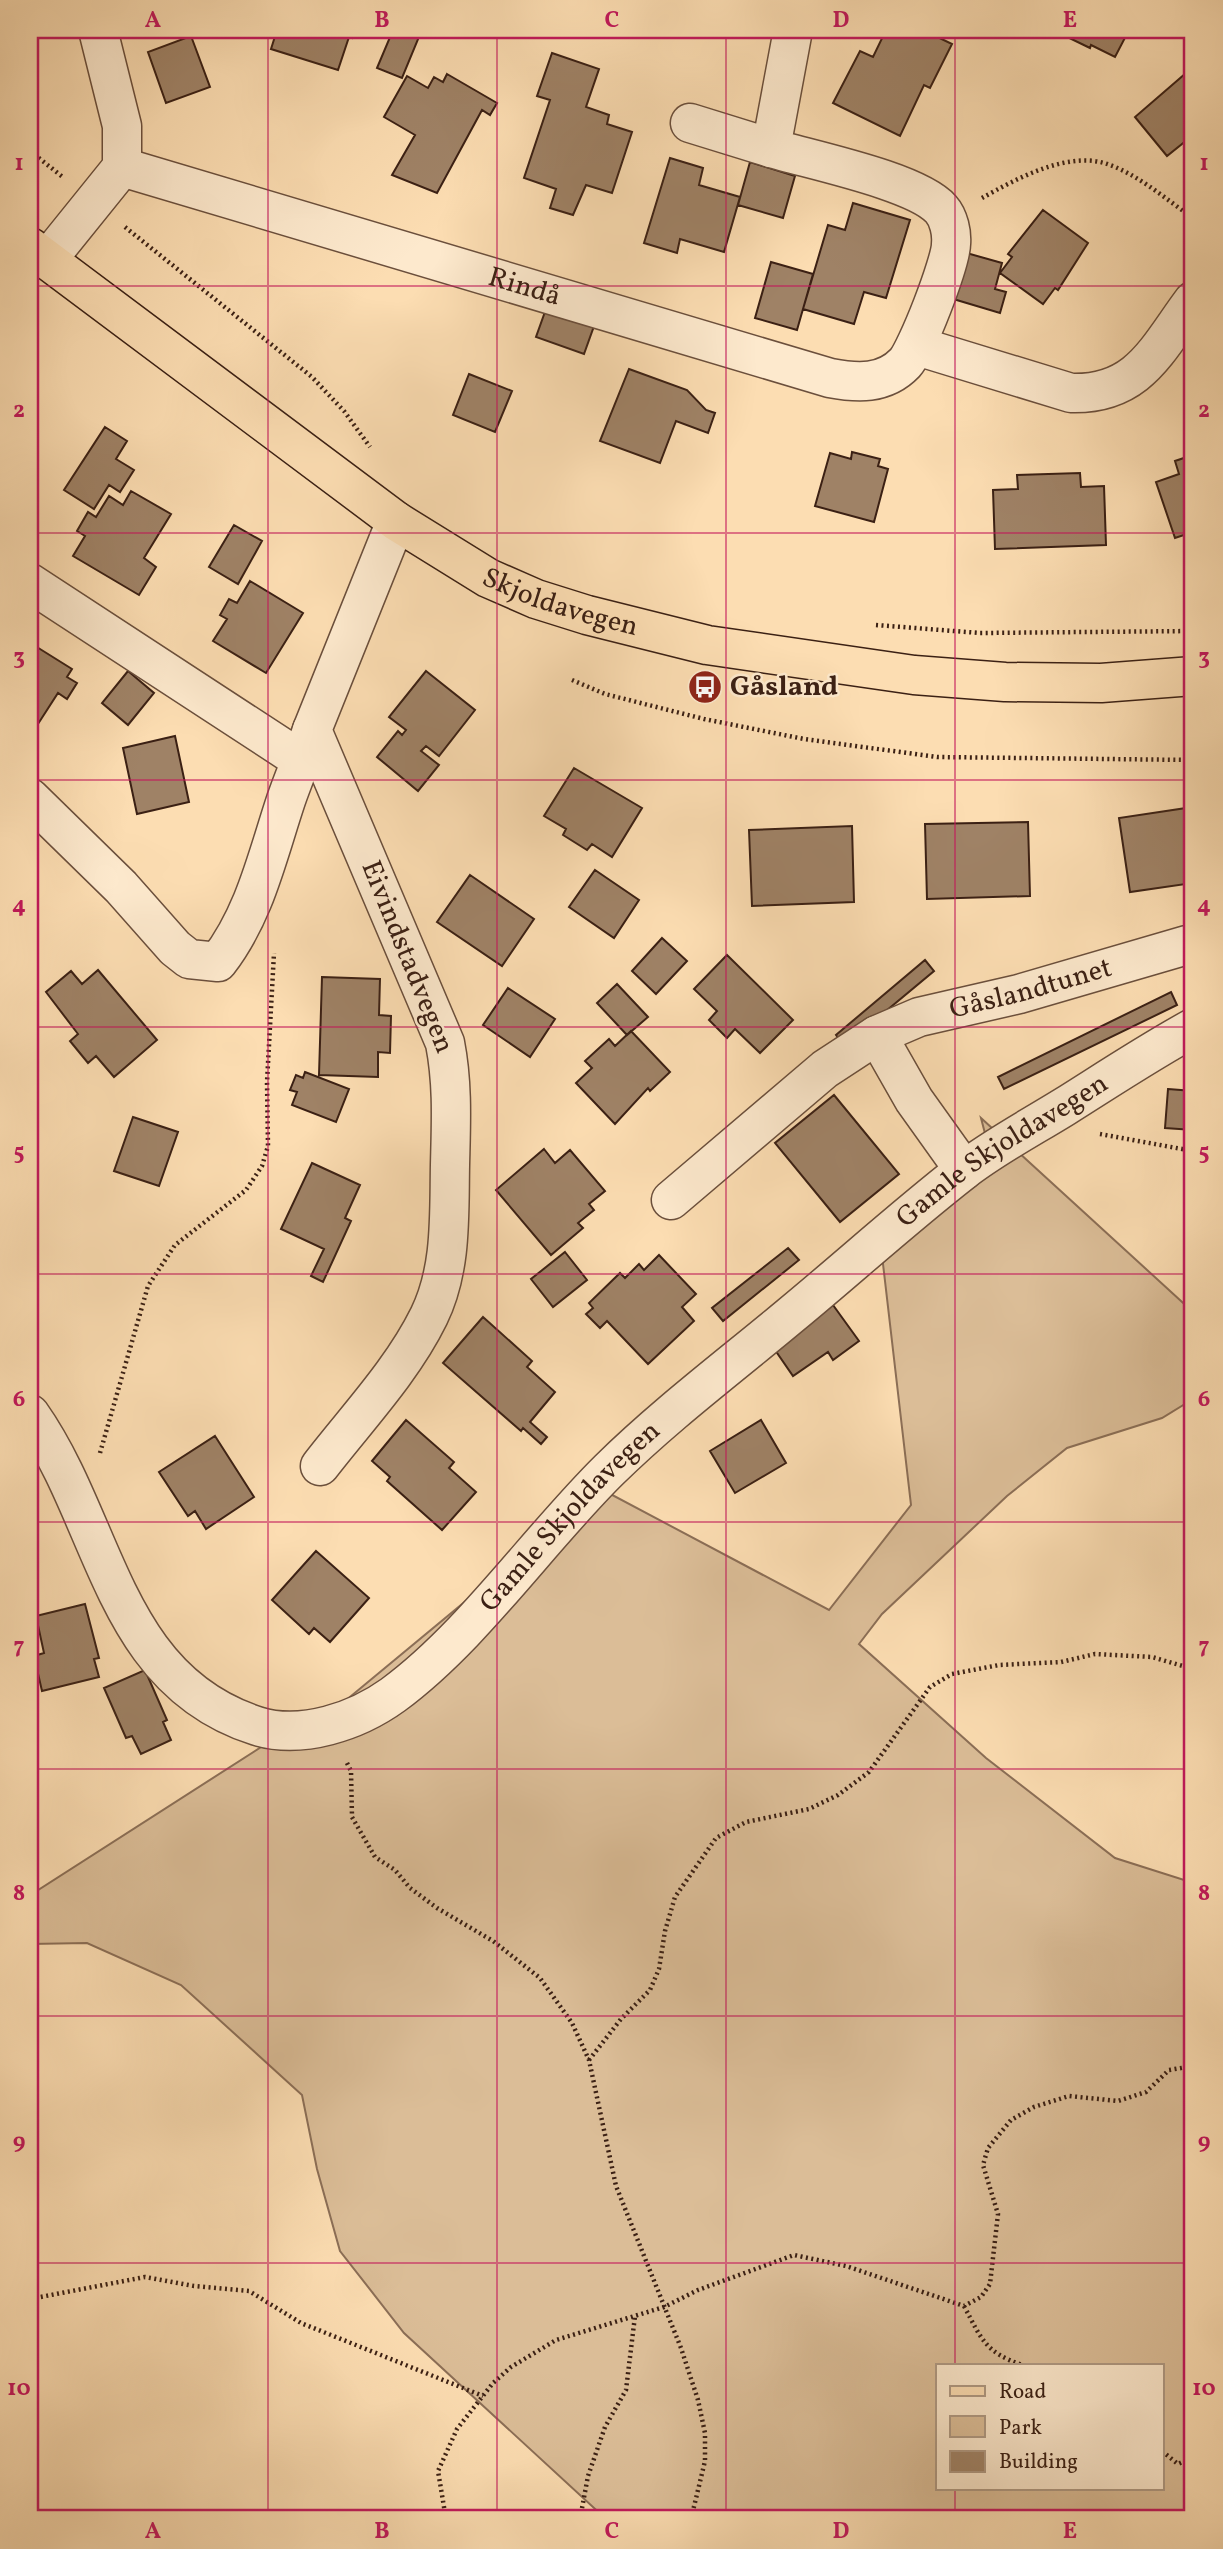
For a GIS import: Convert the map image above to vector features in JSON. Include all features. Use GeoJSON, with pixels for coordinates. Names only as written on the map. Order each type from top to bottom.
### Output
{"type":"FeatureCollection","features":[{"type":"Feature","properties":{"kind":"main road","name":"Skjoldavegen"},"geometry":{"type":"LineString","coordinates":[[38,253],[396,520],[488,578],[536,599],[587,615],[707,645],[914,675],[1005,682],[1101,683],[1193,676]]}},
{"type":"Feature","properties":{"kind":"street"},"geometry":{"type":"LineString","coordinates":[[38,253],[122,167],[122,126],[98,30]]}},
{"type":"Feature","properties":{"kind":"street"},"geometry":{"type":"LineString","coordinates":[[771,148],[793,30]]}},
{"type":"Feature","properties":{"kind":"street"},"geometry":{"type":"LineString","coordinates":[[690,123],[921,193],[947,218]]}},
{"type":"Feature","properties":{"kind":"street","name":"Rindå"},"geometry":{"type":"LineString","coordinates":[[122,167],[830,378],[862,384],[886,376],[904,364],[917,346],[952,246],[947,218]]}},
{"type":"Feature","properties":{"kind":"street"},"geometry":{"type":"LineString","coordinates":[[917,346],[1071,393],[1095,393],[1115,388],[1136,375],[1162,346],[1193,301]]}},
{"type":"Feature","properties":{"kind":"street"},"geometry":{"type":"LineString","coordinates":[[30,798],[121,887],[175,948],[189,959],[218,962],[239,935],[269,862],[286,800],[396,520]]}},
{"type":"Feature","properties":{"kind":"street"},"geometry":{"type":"LineString","coordinates":[[30,583],[307,745]]}},
{"type":"Feature","properties":{"kind":"street","name":"Eivindstadvegen"},"geometry":{"type":"LineString","coordinates":[[307,745],[432,1007],[445,1043],[452,1078],[448,1242],[443,1279],[429,1315],[402,1360],[320,1466]]}},
{"type":"Feature","properties":{"kind":"street","name":"Gåslandtunet"},"geometry":{"type":"LineString","coordinates":[[671,1200],[825,1069],[877,1035],[919,1017],[1019,993],[1187,945]]}},
{"type":"Feature","properties":{"kind":"street","name":"Gamle Skjoldavegen"},"geometry":{"type":"LineString","coordinates":[[30,1414],[50,1443],[80,1502],[133,1624],[172,1677],[223,1711],[259,1726],[295,1731],[362,1714],[402,1687],[464,1629],[553,1527],[649,1432],[964,1170],[1193,1028]]}},
{"type":"Feature","properties":{"kind":"street"},"geometry":{"type":"LineString","coordinates":[[877,1035],[914,1100],[964,1170]]}},
{"type":"Feature","properties":{"kind":"path"},"geometry":{"type":"LineString","coordinates":[[30,151],[68,181]]}},
{"type":"Feature","properties":{"kind":"path"},"geometry":{"type":"LineString","coordinates":[[947,218],[1001,187],[1052,166],[1097,161],[1131,175],[1193,218]]}},
{"type":"Feature","properties":{"kind":"path"},"geometry":{"type":"LineString","coordinates":[[123,227],[312,377],[344,411],[374,453]]}},
{"type":"Feature","properties":{"kind":"path"},"geometry":{"type":"LineString","coordinates":[[874,625],[980,633],[1193,631]]}},
{"type":"Feature","properties":{"kind":"path"},"geometry":{"type":"LineString","coordinates":[[572,680],[605,694],[704,719],[804,739],[937,757],[1193,760]]}},
{"type":"Feature","properties":{"kind":"path"},"geometry":{"type":"LineString","coordinates":[[80,1502],[96,1466],[148,1286],[175,1245],[246,1190],[262,1166],[268,1146],[267,1082],[274,943]]}},
{"type":"Feature","properties":{"kind":"path"},"geometry":{"type":"LineString","coordinates":[[1042,1121],[1120,1139],[1193,1151]]}},
{"type":"Feature","properties":{"kind":"path"},"geometry":{"type":"LineString","coordinates":[[589,2060],[621,2019],[650,1990],[659,1969],[665,1931],[675,1897],[716,1838],[746,1822],[809,1809],[838,1795],[869,1772],[930,1687],[951,1674],[999,1665],[1061,1662],[1095,1654],[1152,1657],[1193,1669]]}},
{"type":"Feature","properties":{"kind":"path"},"geometry":{"type":"LineString","coordinates":[[337,1722],[342,1753],[351,1771],[352,1817],[375,1857],[395,1870],[410,1888],[492,1941],[540,1978],[572,2024],[589,2060],[616,2186],[698,2400],[705,2434],[705,2461],[692,2516],[714,2519]]}},
{"type":"Feature","properties":{"kind":"path"},"geometry":{"type":"LineString","coordinates":[[964,2306],[981,2297],[990,2284],[998,2214],[983,2165],[988,2147],[1011,2120],[1034,2107],[1069,2096],[1118,2101],[1146,2092],[1169,2070],[1193,2066]]}},
{"type":"Feature","properties":{"kind":"path"},"geometry":{"type":"LineString","coordinates":[[446,2519],[438,2471],[457,2429],[511,2367],[556,2340],[664,2307],[710,2285],[794,2255],[846,2266],[964,2306],[982,2340],[997,2356],[1019,2364]]}},
{"type":"Feature","properties":{"kind":"path"},"geometry":{"type":"LineString","coordinates":[[30,2299],[145,2277],[194,2286],[249,2291],[301,2323],[483,2396]]}},
{"type":"Feature","properties":{"kind":"path"},"geometry":{"type":"LineString","coordinates":[[580,2519],[588,2476],[605,2427],[626,2390],[635,2316]]}},
{"type":"Feature","properties":{"kind":"path"},"geometry":{"type":"LineString","coordinates":[[1164,2453],[1178,2464],[1193,2457]]}},
{"type":"Feature","properties":{"kind":"green space"},"geometry":{"type":"Polygon","coordinates":[[[981,1118],[1193,1312],[1193,1399],[1162,1418],[1067,1448],[1007,1496],[882,1614],[859,1644],[986,1758],[1115,1858],[1184,1880],[1193,1879],[1193,2519],[606,2519],[404,2333],[340,2251],[317,2169],[302,2095],[181,1985],[87,1943],[30,1944],[30,1888],[35,1892],[280,1735],[327,1716],[601,1489],[829,1610],[911,1505],[880,1238],[989,1149],[981,1118]]]}},
{"type":"Feature","properties":{"kind":"building"},"geometry":{"type":"Polygon","coordinates":[[[277,30],[355,30],[352,38],[349,37],[338,70],[271,49],[277,30]]]}},
{"type":"Feature","properties":{"kind":"building"},"geometry":{"type":"Polygon","coordinates":[[[393,30],[421,32],[402,78],[377,68],[393,30]]]}},
{"type":"Feature","properties":{"kind":"building"},"geometry":{"type":"Polygon","coordinates":[[[886,30],[923,30],[952,44],[930,88],[924,85],[900,136],[833,103],[860,51],[873,57],[886,30]]]}},
{"type":"Feature","properties":{"kind":"building"},"geometry":{"type":"Polygon","coordinates":[[[1061,30],[1129,30],[1115,57],[1063,35],[1061,30]]]}},
{"type":"Feature","properties":{"kind":"building"},"geometry":{"type":"Polygon","coordinates":[[[191,36],[210,87],[166,103],[148,52],[191,36]]]}},
{"type":"Feature","properties":{"kind":"building"},"geometry":{"type":"Polygon","coordinates":[[[552,53],[599,69],[586,107],[609,115],[607,124],[632,132],[612,193],[586,185],[573,215],[550,208],[556,189],[524,178],[550,100],[537,96],[552,53]]]}},
{"type":"Feature","properties":{"kind":"building"},"geometry":{"type":"Polygon","coordinates":[[[1193,67],[1193,148],[1187,140],[1167,156],[1135,117],[1193,67]]]}},
{"type":"Feature","properties":{"kind":"building"},"geometry":{"type":"Polygon","coordinates":[[[447,74],[497,103],[490,115],[482,110],[437,193],[392,175],[415,135],[384,117],[407,76],[428,88],[434,77],[443,82],[447,74]]]}},
{"type":"Feature","properties":{"kind":"building"},"geometry":{"type":"Polygon","coordinates":[[[670,158],[703,168],[699,185],[740,197],[724,252],[680,239],[677,253],[644,243],[670,158]]]}},
{"type":"Feature","properties":{"kind":"building"},"geometry":{"type":"Polygon","coordinates":[[[750,162],[795,176],[783,218],[738,205],[750,162]]]}},
{"type":"Feature","properties":{"kind":"building"},"geometry":{"type":"Polygon","coordinates":[[[853,203],[910,220],[886,298],[864,292],[854,324],[803,309],[828,225],[845,230],[853,203]]]}},
{"type":"Feature","properties":{"kind":"building"},"geometry":{"type":"Polygon","coordinates":[[[1043,210],[1088,243],[1058,290],[1055,288],[1043,304],[1000,273],[1012,257],[1008,254],[1043,210]]]}},
{"type":"Feature","properties":{"kind":"building"},"geometry":{"type":"Polygon","coordinates":[[[963,252],[1002,263],[995,289],[1006,292],[1000,313],[950,298],[963,252]]]}},
{"type":"Feature","properties":{"kind":"building"},"geometry":{"type":"Polygon","coordinates":[[[771,262],[813,274],[797,330],[755,318],[771,262]]]}},
{"type":"Feature","properties":{"kind":"building"},"geometry":{"type":"Polygon","coordinates":[[[546,309],[594,326],[584,354],[536,337],[546,309]]]}},
{"type":"Feature","properties":{"kind":"building"},"geometry":{"type":"Polygon","coordinates":[[[629,369],[687,390],[706,410],[715,413],[708,433],[676,421],[660,463],[600,441],[629,369]]]}},
{"type":"Feature","properties":{"kind":"building"},"geometry":{"type":"Polygon","coordinates":[[[469,374],[512,391],[495,432],[453,415],[469,374]]]}},
{"type":"Feature","properties":{"kind":"building"},"geometry":{"type":"Polygon","coordinates":[[[105,427],[127,441],[116,459],[134,470],[120,492],[109,485],[94,509],[64,490],[105,427]]]}},
{"type":"Feature","properties":{"kind":"building"},"geometry":{"type":"Polygon","coordinates":[[[852,452],[880,459],[878,466],[888,469],[874,522],[815,506],[830,453],[851,459],[852,452]]]}},
{"type":"Feature","properties":{"kind":"building"},"geometry":{"type":"Polygon","coordinates":[[[1193,455],[1193,532],[1175,538],[1156,482],[1179,474],[1175,461],[1193,455]]]}},
{"type":"Feature","properties":{"kind":"building"},"geometry":{"type":"Polygon","coordinates":[[[1080,473],[1081,487],[1104,486],[1106,545],[995,549],[993,490],[1018,489],[1017,475],[1080,473]]]}},
{"type":"Feature","properties":{"kind":"building"},"geometry":{"type":"Polygon","coordinates":[[[131,491],[171,514],[144,558],[156,567],[139,595],[73,556],[85,536],[77,531],[88,512],[96,517],[109,496],[123,505],[131,491]]]}},
{"type":"Feature","properties":{"kind":"building"},"geometry":{"type":"Polygon","coordinates":[[[234,525],[262,541],[238,584],[209,567],[234,525]]]}},
{"type":"Feature","properties":{"kind":"building"},"geometry":{"type":"Polygon","coordinates":[[[250,581],[303,613],[266,673],[213,641],[227,619],[220,615],[229,599],[237,603],[250,581]]]}},
{"type":"Feature","properties":{"kind":"building"},"geometry":{"type":"Polygon","coordinates":[[[32,644],[72,669],[67,677],[77,683],[67,699],[58,693],[38,724],[30,719],[32,644]]]}},
{"type":"Feature","properties":{"kind":"building"},"geometry":{"type":"Polygon","coordinates":[[[128,671],[154,693],[128,725],[102,703],[128,671]]]}},
{"type":"Feature","properties":{"kind":"building"},"geometry":{"type":"Polygon","coordinates":[[[426,671],[475,710],[439,756],[426,746],[421,751],[439,765],[418,791],[377,757],[398,731],[402,735],[406,730],[389,717],[426,671]]]}},
{"type":"Feature","properties":{"kind":"building"},"geometry":{"type":"Polygon","coordinates":[[[175,736],[189,802],[137,814],[123,748],[175,736]]]}},
{"type":"Feature","properties":{"kind":"building"},"geometry":{"type":"Polygon","coordinates":[[[574,768],[642,808],[612,857],[592,844],[587,850],[563,835],[566,829],[544,816],[574,768]]]}},
{"type":"Feature","properties":{"kind":"building"},"geometry":{"type":"Polygon","coordinates":[[[1193,807],[1193,883],[1130,892],[1119,818],[1193,807]]]}},
{"type":"Feature","properties":{"kind":"building"},"geometry":{"type":"Polygon","coordinates":[[[1028,822],[1030,896],[927,899],[925,824],[1028,822]]]}},
{"type":"Feature","properties":{"kind":"building"},"geometry":{"type":"Polygon","coordinates":[[[852,826],[854,902],[752,906],[749,830],[852,826]]]}},
{"type":"Feature","properties":{"kind":"building"},"geometry":{"type":"Polygon","coordinates":[[[595,870],[639,900],[614,938],[569,907],[595,870]]]}},
{"type":"Feature","properties":{"kind":"building"},"geometry":{"type":"Polygon","coordinates":[[[470,875],[534,919],[502,966],[437,922],[470,875]]]}},
{"type":"Feature","properties":{"kind":"building"},"geometry":{"type":"Polygon","coordinates":[[[662,938],[687,961],[656,994],[632,971],[662,938]]]}},
{"type":"Feature","properties":{"kind":"building"},"geometry":{"type":"Polygon","coordinates":[[[727,955],[793,1020],[760,1053],[735,1029],[727,1038],[709,1020],[717,1011],[694,989],[727,955]]]}},
{"type":"Feature","properties":{"kind":"building"},"geometry":{"type":"Polygon","coordinates":[[[925,960],[934,971],[844,1046],[836,1035],[925,960]]]}},
{"type":"Feature","properties":{"kind":"building"},"geometry":{"type":"Polygon","coordinates":[[[98,970],[157,1040],[114,1077],[96,1056],[88,1063],[70,1041],[78,1034],[46,992],[71,971],[82,984],[98,970]]]}},
{"type":"Feature","properties":{"kind":"building"},"geometry":{"type":"Polygon","coordinates":[[[322,977],[380,979],[379,1015],[391,1016],[390,1053],[378,1052],[378,1077],[319,1075],[322,977]]]}},
{"type":"Feature","properties":{"kind":"building"},"geometry":{"type":"Polygon","coordinates":[[[617,984],[648,1017],[627,1035],[597,1003],[617,984]]]}},
{"type":"Feature","properties":{"kind":"building"},"geometry":{"type":"Polygon","coordinates":[[[508,988],[555,1019],[530,1057],[483,1025],[508,988]]]}},
{"type":"Feature","properties":{"kind":"building"},"geometry":{"type":"Polygon","coordinates":[[[1171,992],[1177,1005],[1004,1089],[998,1077],[1171,992]]]}},
{"type":"Feature","properties":{"kind":"building"},"geometry":{"type":"Polygon","coordinates":[[[631,1031],[670,1072],[650,1091],[648,1088],[615,1124],[576,1083],[592,1068],[585,1061],[609,1039],[615,1046],[631,1031]]]}},
{"type":"Feature","properties":{"kind":"building"},"geometry":{"type":"Polygon","coordinates":[[[305,1072],[349,1089],[336,1122],[292,1105],[297,1092],[290,1090],[296,1075],[303,1078],[305,1072]]]}},
{"type":"Feature","properties":{"kind":"building"},"geometry":{"type":"Polygon","coordinates":[[[1168,1089],[1193,1091],[1193,1130],[1165,1128],[1168,1089]]]}},
{"type":"Feature","properties":{"kind":"building"},"geometry":{"type":"Polygon","coordinates":[[[834,1095],[899,1174],[840,1222],[775,1143],[834,1095]]]}},
{"type":"Feature","properties":{"kind":"building"},"geometry":{"type":"Polygon","coordinates":[[[133,1117],[178,1132],[159,1186],[114,1171],[133,1117]]]}},
{"type":"Feature","properties":{"kind":"building"},"geometry":{"type":"Polygon","coordinates":[[[544,1149],[555,1163],[570,1150],[605,1191],[589,1204],[594,1210],[578,1223],[583,1228],[551,1255],[496,1190],[544,1149]]]}},
{"type":"Feature","properties":{"kind":"building"},"geometry":{"type":"Polygon","coordinates":[[[312,1163],[360,1185],[345,1218],[351,1221],[323,1282],[311,1276],[324,1249],[281,1229],[312,1163]]]}},
{"type":"Feature","properties":{"kind":"building"},"geometry":{"type":"Polygon","coordinates":[[[788,1248],[799,1260],[723,1321],[712,1308],[788,1248]]]}},
{"type":"Feature","properties":{"kind":"building"},"geometry":{"type":"Polygon","coordinates":[[[565,1252],[587,1280],[553,1307],[531,1279],[565,1252]]]}},
{"type":"Feature","properties":{"kind":"building"},"geometry":{"type":"Polygon","coordinates":[[[659,1255],[696,1294],[682,1307],[694,1321],[648,1364],[607,1321],[600,1328],[586,1314],[593,1308],[589,1303],[620,1273],[625,1278],[639,1264],[644,1270],[659,1255]]]}},
{"type":"Feature","properties":{"kind":"building"},"geometry":{"type":"Polygon","coordinates":[[[833,1305],[859,1341],[833,1360],[828,1352],[793,1376],[773,1347],[833,1305]]]}},
{"type":"Feature","properties":{"kind":"building"},"geometry":{"type":"Polygon","coordinates":[[[483,1317],[532,1361],[527,1367],[555,1392],[530,1422],[547,1437],[541,1444],[523,1428],[521,1431],[443,1363],[483,1317]]]}},
{"type":"Feature","properties":{"kind":"building"},"geometry":{"type":"Polygon","coordinates":[[[406,1420],[454,1462],[449,1468],[476,1492],[442,1530],[387,1481],[390,1477],[372,1461],[406,1420]]]}},
{"type":"Feature","properties":{"kind":"building"},"geometry":{"type":"Polygon","coordinates":[[[761,1420],[786,1463],[735,1493],[710,1451],[761,1420]]]}},
{"type":"Feature","properties":{"kind":"building"},"geometry":{"type":"Polygon","coordinates":[[[215,1436],[254,1497],[206,1529],[195,1511],[188,1516],[159,1472],[215,1436]]]}},
{"type":"Feature","properties":{"kind":"building"},"geometry":{"type":"Polygon","coordinates":[[[316,1551],[369,1598],[330,1642],[314,1628],[309,1634],[272,1600],[316,1551]]]}},
{"type":"Feature","properties":{"kind":"building"},"geometry":{"type":"Polygon","coordinates":[[[85,1604],[99,1658],[94,1659],[99,1677],[42,1691],[34,1656],[44,1653],[36,1616],[85,1604]]]}},
{"type":"Feature","properties":{"kind":"building"},"geometry":{"type":"Polygon","coordinates":[[[145,1670],[167,1720],[163,1722],[171,1740],[141,1754],[132,1736],[126,1738],[104,1688],[145,1670]]]}},
{"type":"Feature","properties":{"kind":"place","name":"Gåsland"},"geometry":{"type":"Point","coordinates":[705,687]}}]}
